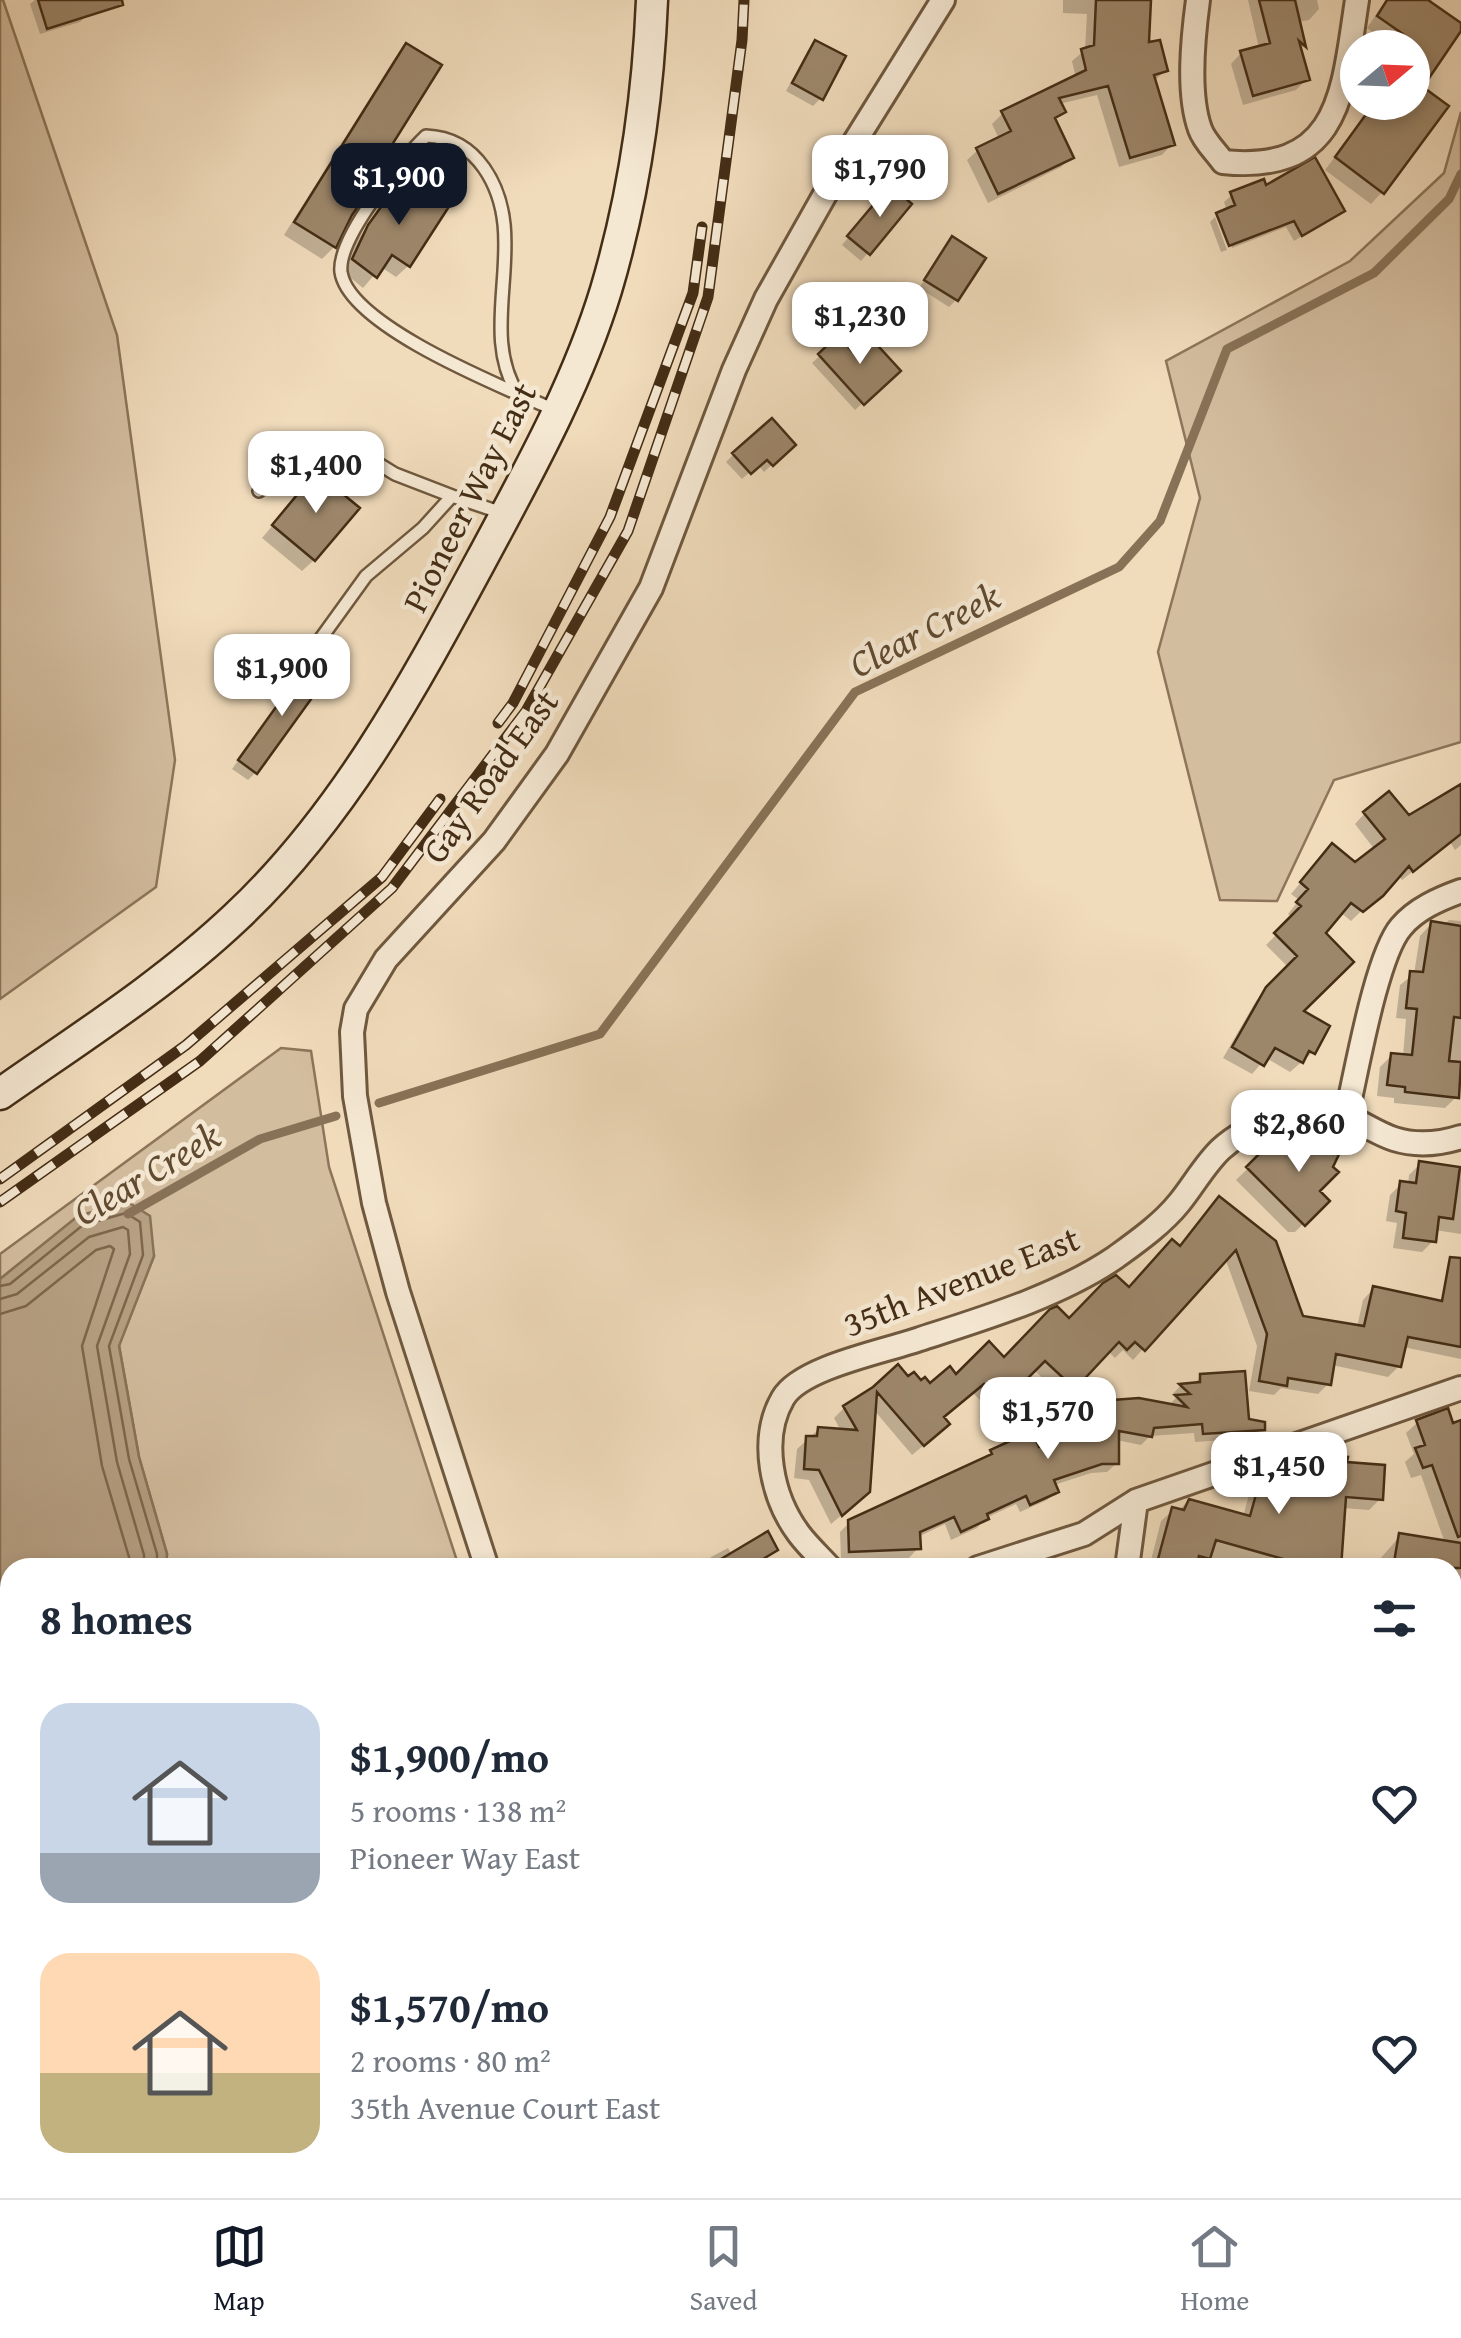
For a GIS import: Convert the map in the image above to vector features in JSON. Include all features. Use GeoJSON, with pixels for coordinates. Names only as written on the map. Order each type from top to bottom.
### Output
{"type":"FeatureCollection","features":[{"type":"Feature","properties":{"kind":"main road","name":"Pioneer Way East"},"geometry":{"type":"LineString","coordinates":[[0,1094],[145,993],[235,918],[333,808],[375,746],[506,514],[557,411],[605,292],[636,160],[652,0]]}},
{"type":"Feature","properties":{"kind":"street","name":"Gay Road East"},"geometry":{"type":"LineString","coordinates":[[484,1558],[398,1292],[374,1203],[355,1096],[352,1032],[356,1009],[386,959],[494,840],[557,754],[651,588],[734,370],[766,300],[854,143],[943,0]]}},
{"type":"Feature","properties":{"kind":"street"},"geometry":{"type":"LineString","coordinates":[[1198,0],[1193,35],[1195,108],[1201,133],[1223,162],[1240,164],[1282,158],[1314,143],[1326,129],[1338,107],[1357,0]]}},
{"type":"Feature","properties":{"kind":"street"},"geometry":{"type":"LineString","coordinates":[[1346,1117],[1391,944],[1400,927],[1431,903],[1461,891]]}},
{"type":"Feature","properties":{"kind":"street","name":"35th Avenue East"},"geometry":{"type":"LineString","coordinates":[[821,1558],[782,1506],[770,1457],[770,1430],[784,1397],[795,1384],[952,1329],[1101,1266],[1156,1227],[1220,1150],[1246,1131],[1328,1108],[1409,1143],[1461,1137]]}},
{"type":"Feature","properties":{"kind":"street"},"geometry":{"type":"LineString","coordinates":[[1009,1558],[1084,1534],[1136,1501],[1461,1388]]}},
{"type":"Feature","properties":{"kind":"street"},"geometry":{"type":"LineString","coordinates":[[1128,1558],[1136,1501]]}},
{"type":"Feature","properties":{"kind":"lane"},"geometry":{"type":"LineString","coordinates":[[518,394],[512,384],[504,344],[507,232],[494,181],[469,152],[441,136],[426,136],[406,154],[353,233],[341,262],[342,276],[367,314],[400,336],[518,394],[557,411]]}},
{"type":"Feature","properties":{"kind":"lane"},"geometry":{"type":"LineString","coordinates":[[259,491],[314,449],[334,445],[361,453],[395,474],[506,514]]}},
{"type":"Feature","properties":{"kind":"lane"},"geometry":{"type":"LineString","coordinates":[[306,659],[366,576],[452,496]]}},
{"type":"Feature","properties":{"kind":"shaded area"},"geometry":{"type":"Polygon","coordinates":[[[0,0],[117,335],[175,760],[156,887],[0,999],[0,0]]]}},
{"type":"Feature","properties":{"kind":"shaded area"},"geometry":{"type":"Polygon","coordinates":[[[1461,112],[1461,742],[1334,780],[1277,901],[1220,900],[1158,652],[1200,498],[1166,361],[1350,261],[1444,173],[1461,112]]]}},
{"type":"Feature","properties":{"kind":"shaded area"},"geometry":{"type":"Polygon","coordinates":[[[281,1048],[311,1051],[329,1167],[456,1558],[167,1558],[139,1457],[119,1345],[154,1256],[79,1216],[0,1279],[0,1254],[281,1048]]]}},
{"type":"Feature","properties":{"kind":"water"},"geometry":{"type":"Polygon","coordinates":[[[128,1202],[150,1216],[154,1256],[119,1346],[139,1457],[167,1558],[0,1558],[0,1279],[78,1216],[128,1202]]]}},
{"type":"Feature","properties":{"kind":"building"},"geometry":{"type":"Polygon","coordinates":[[[38,0],[122,0],[123,5],[47,29],[38,0]]]}},
{"type":"Feature","properties":{"kind":"building"},"geometry":{"type":"Polygon","coordinates":[[[1096,0],[1151,0],[1149,42],[1160,40],[1168,71],[1154,75],[1175,145],[1130,158],[1108,86],[1059,98],[1066,112],[1055,118],[1074,158],[998,194],[976,148],[1011,131],[1001,111],[1086,70],[1081,49],[1094,45],[1096,0]]]}},
{"type":"Feature","properties":{"kind":"building"},"geometry":{"type":"Polygon","coordinates":[[[1259,0],[1295,0],[1306,47],[1299,41],[1310,80],[1253,96],[1240,51],[1270,43],[1259,0]]]}},
{"type":"Feature","properties":{"kind":"building"},"geometry":{"type":"Polygon","coordinates":[[[1387,0],[1428,0],[1461,23],[1461,31],[1430,77],[1430,30],[1397,30],[1377,16],[1387,0]]]}},
{"type":"Feature","properties":{"kind":"building"},"geometry":{"type":"Polygon","coordinates":[[[815,40],[846,56],[823,100],[792,83],[815,40]]]}},
{"type":"Feature","properties":{"kind":"building"},"geometry":{"type":"Polygon","coordinates":[[[406,43],[442,65],[380,164],[386,167],[352,215],[336,248],[294,222],[406,43]]]}},
{"type":"Feature","properties":{"kind":"building"},"geometry":{"type":"Polygon","coordinates":[[[1430,92],[1449,106],[1384,194],[1335,157],[1362,120],[1430,120],[1430,92]]]}},
{"type":"Feature","properties":{"kind":"building"},"geometry":{"type":"Polygon","coordinates":[[[1315,157],[1345,211],[1302,236],[1294,221],[1229,246],[1216,213],[1235,205],[1230,192],[1264,179],[1266,185],[1315,157]]]}},
{"type":"Feature","properties":{"kind":"building"},"geometry":{"type":"Polygon","coordinates":[[[402,178],[448,208],[410,267],[392,255],[377,278],[352,259],[368,225],[402,178]]]}},
{"type":"Feature","properties":{"kind":"building"},"geometry":{"type":"Polygon","coordinates":[[[890,185],[912,204],[870,255],[847,236],[890,185]]]}},
{"type":"Feature","properties":{"kind":"building"},"geometry":{"type":"Polygon","coordinates":[[[952,236],[986,258],[958,301],[924,280],[952,236]]]}},
{"type":"Feature","properties":{"kind":"building"},"geometry":{"type":"Polygon","coordinates":[[[838,335],[852,351],[869,336],[901,371],[864,405],[818,354],[838,335]]]}},
{"type":"Feature","properties":{"kind":"building"},"geometry":{"type":"Polygon","coordinates":[[[772,418],[796,445],[773,466],[767,460],[751,474],[732,453],[772,418]]]}},
{"type":"Feature","properties":{"kind":"building"},"geometry":{"type":"Polygon","coordinates":[[[316,472],[360,508],[315,561],[272,525],[316,472]]]}},
{"type":"Feature","properties":{"kind":"building"},"geometry":{"type":"Polygon","coordinates":[[[312,666],[327,677],[257,774],[238,760],[304,668],[312,666]]]}},
{"type":"Feature","properties":{"kind":"building"},"geometry":{"type":"Polygon","coordinates":[[[1461,784],[1461,834],[1413,872],[1409,866],[1363,912],[1351,903],[1326,933],[1354,962],[1304,1011],[1330,1026],[1315,1054],[1309,1051],[1303,1063],[1275,1048],[1264,1066],[1232,1047],[1266,987],[1297,956],[1274,933],[1301,906],[1296,902],[1308,889],[1300,882],[1332,843],[1355,862],[1385,839],[1363,812],[1389,791],[1409,815],[1461,784]]]}},
{"type":"Feature","properties":{"kind":"building"},"geometry":{"type":"Polygon","coordinates":[[[1431,921],[1461,926],[1461,1018],[1454,1017],[1449,1061],[1461,1062],[1459,1098],[1405,1092],[1405,1087],[1387,1085],[1391,1053],[1412,1055],[1417,1009],[1406,1008],[1410,971],[1423,972],[1431,921]]]}},
{"type":"Feature","properties":{"kind":"building"},"geometry":{"type":"Polygon","coordinates":[[[1311,1132],[1343,1146],[1333,1167],[1339,1172],[1320,1191],[1330,1201],[1305,1226],[1246,1167],[1271,1142],[1279,1150],[1284,1146],[1298,1160],[1311,1132]]]}},
{"type":"Feature","properties":{"kind":"building"},"geometry":{"type":"Polygon","coordinates":[[[1419,1161],[1460,1167],[1453,1219],[1439,1217],[1436,1242],[1403,1238],[1406,1213],[1396,1211],[1400,1181],[1416,1183],[1419,1161]]]}},
{"type":"Feature","properties":{"kind":"building"},"geometry":{"type":"Polygon","coordinates":[[[1219,1196],[1276,1241],[1303,1316],[1364,1326],[1373,1286],[1442,1301],[1450,1257],[1461,1258],[1461,1347],[1408,1337],[1401,1367],[1336,1354],[1331,1385],[1288,1378],[1287,1386],[1259,1381],[1267,1334],[1236,1250],[1145,1351],[1135,1342],[1127,1350],[1119,1342],[1075,1389],[1045,1361],[1003,1403],[984,1384],[944,1417],[950,1424],[924,1446],[877,1392],[870,1492],[842,1516],[819,1470],[804,1469],[806,1436],[817,1436],[818,1427],[857,1430],[843,1406],[873,1387],[898,1364],[908,1376],[914,1372],[930,1383],[950,1366],[956,1374],[989,1341],[1004,1357],[1050,1309],[1057,1306],[1069,1318],[1116,1275],[1129,1287],[1172,1239],[1180,1246],[1219,1196]]]}},
{"type":"Feature","properties":{"kind":"building"},"geometry":{"type":"Polygon","coordinates":[[[1245,1371],[1249,1419],[1265,1422],[1265,1430],[1203,1434],[1202,1424],[1154,1428],[1152,1437],[1119,1431],[1119,1464],[1102,1464],[1054,1480],[1059,1492],[1030,1505],[1026,1496],[987,1514],[989,1519],[961,1532],[954,1517],[920,1532],[921,1549],[849,1552],[848,1520],[992,1454],[990,1450],[1032,1431],[1039,1447],[1072,1437],[1072,1403],[1139,1398],[1187,1407],[1175,1395],[1190,1394],[1179,1384],[1200,1382],[1200,1374],[1245,1371]]]}},
{"type":"Feature","properties":{"kind":"building"},"geometry":{"type":"Polygon","coordinates":[[[1448,1408],[1453,1423],[1461,1420],[1458,1537],[1432,1465],[1423,1468],[1415,1448],[1425,1445],[1416,1420],[1448,1408]]]}},
{"type":"Feature","properties":{"kind":"building"},"geometry":{"type":"Polygon","coordinates":[[[1315,1455],[1385,1465],[1383,1500],[1346,1497],[1342,1558],[1280,1558],[1216,1540],[1210,1558],[1158,1558],[1172,1507],[1184,1510],[1189,1499],[1250,1516],[1262,1473],[1313,1485],[1315,1455]]]}},
{"type":"Feature","properties":{"kind":"building"},"geometry":{"type":"Polygon","coordinates":[[[768,1531],[778,1550],[765,1558],[723,1558],[768,1531]]]}},
{"type":"Feature","properties":{"kind":"building"},"geometry":{"type":"Polygon","coordinates":[[[1399,1533],[1461,1543],[1461,1558],[1395,1558],[1399,1533]]]}},
{"type":"Feature","properties":{"kind":"waterway","name":"Clear Creek"},"geometry":{"type":"LineString","coordinates":[[379,1103],[600,1034],[855,692],[1119,567],[1160,521],[1227,349],[1374,273],[1449,199],[1461,174]]}},
{"type":"Feature","properties":{"kind":"waterway","name":"Clear Creek"},"geometry":{"type":"LineString","coordinates":[[128,1214],[260,1139],[336,1116]]}},
{"type":"Feature","properties":{"kind":"railway"},"geometry":{"type":"LineString","coordinates":[[0,1202],[200,1061],[392,888],[526,711],[628,531],[708,297],[744,0]]}},
{"type":"Feature","properties":{"kind":"railway"},"geometry":{"type":"LineString","coordinates":[[498,723],[513,703],[610,517],[693,293],[702,227]]}},
{"type":"Feature","properties":{"kind":"railway"},"geometry":{"type":"LineString","coordinates":[[0,1179],[186,1045],[382,877],[440,799]]}}]}
